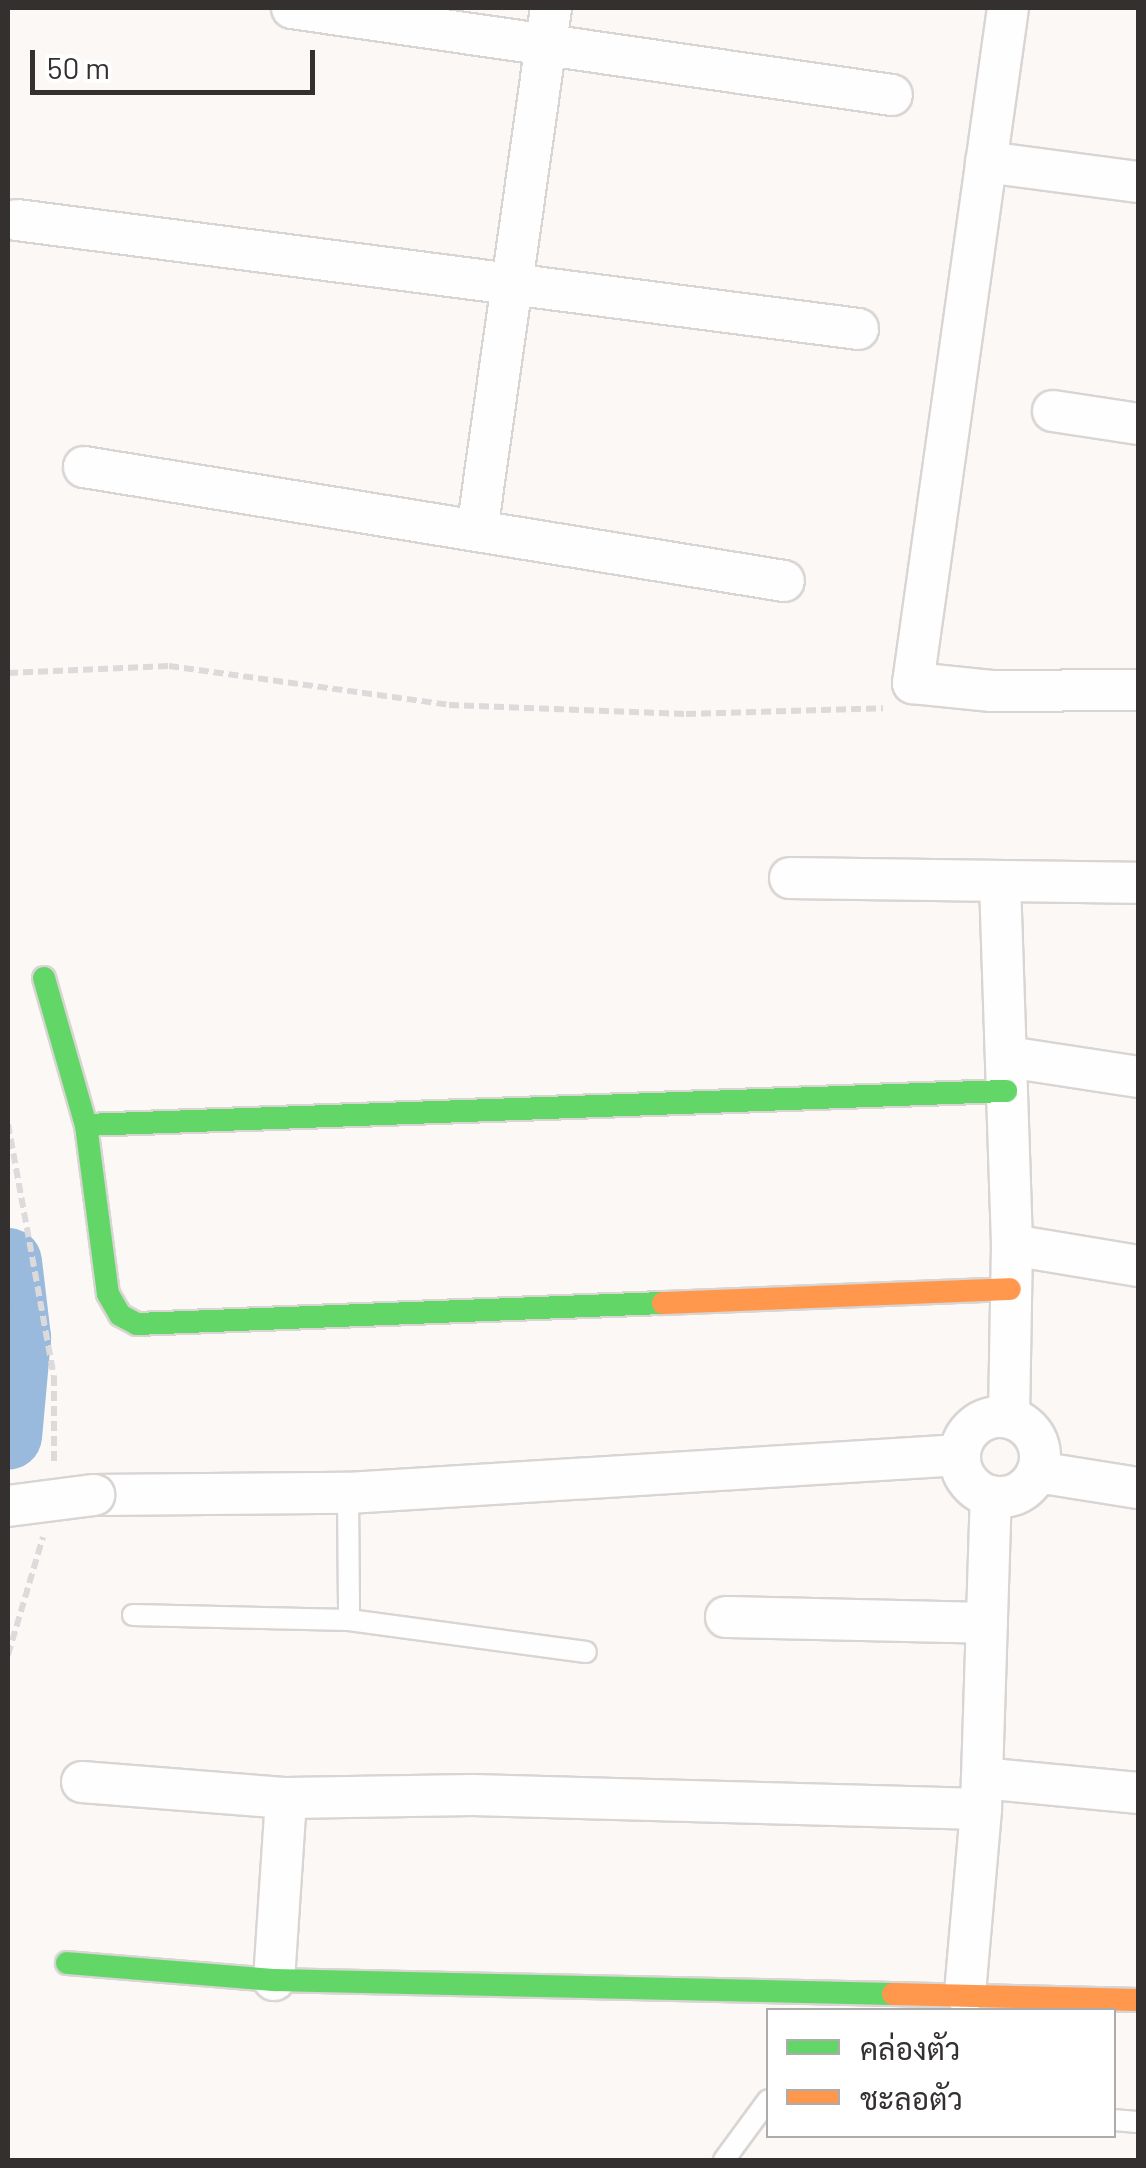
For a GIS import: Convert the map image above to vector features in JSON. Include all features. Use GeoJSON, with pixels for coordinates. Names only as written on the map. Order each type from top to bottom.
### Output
{"type":"FeatureCollection","features":[{"type":"Feature","properties":{"kind":"street"},"geometry":{"type":"LineString","coordinates":[[292,8],[548,26],[892,95]]}},
{"type":"Feature","properties":{"kind":"street"},"geometry":{"type":"LineString","coordinates":[[1008,8],[912,683],[992,691],[1138,690]]}},
{"type":"Feature","properties":{"kind":"street"},"geometry":{"type":"LineString","coordinates":[[477,531],[548,26]]}},
{"type":"Feature","properties":{"kind":"street"},"geometry":{"type":"LineString","coordinates":[[986,162],[1138,182]]}},
{"type":"Feature","properties":{"kind":"street"},"geometry":{"type":"LineString","coordinates":[[17,220],[858,329]]}},
{"type":"Feature","properties":{"kind":"street"},"geometry":{"type":"LineString","coordinates":[[1053,412],[1138,424]]}},
{"type":"Feature","properties":{"kind":"street"},"geometry":{"type":"LineString","coordinates":[[84,467],[784,580]]}},
{"type":"Feature","properties":{"kind":"street"},"geometry":{"type":"LineString","coordinates":[[790,878],[1138,883]]}},
{"type":"Feature","properties":{"kind":"street"},"geometry":{"type":"LineString","coordinates":[[1000,882],[1012,1245],[1008,1418]]}},
{"type":"Feature","properties":{"kind":"street"},"geometry":{"type":"LineString","coordinates":[[44,978],[86,1125],[108,1294],[120,1315],[138,1324],[1010,1289]]}},
{"type":"Feature","properties":{"kind":"street"},"geometry":{"type":"LineString","coordinates":[[86,1125],[1007,1074],[1138,1077]]}},
{"type":"Feature","properties":{"kind":"street"},"geometry":{"type":"LineString","coordinates":[[1012,1245],[1138,1266]]}},
{"type":"Feature","properties":{"kind":"street"},"geometry":{"type":"LineString","coordinates":[[1008,1418],[1022,1423],[1038,1445],[1037,1472],[1018,1492],[990,1496],[968,1481],[960,1455],[981,1421],[1008,1418]]}},
{"type":"Feature","properties":{"kind":"street"},"geometry":{"type":"LineString","coordinates":[[8,1506],[94,1495],[348,1493],[960,1455]]}},
{"type":"Feature","properties":{"kind":"street"},"geometry":{"type":"LineString","coordinates":[[1037,1472],[1138,1488]]}},
{"type":"Feature","properties":{"kind":"street"},"geometry":{"type":"LineString","coordinates":[[965,1993],[982,1793],[990,1496]]}},
{"type":"Feature","properties":{"kind":"street"},"geometry":{"type":"LineString","coordinates":[[726,1617],[986,1623]]}},
{"type":"Feature","properties":{"kind":"street"},"geometry":{"type":"LineString","coordinates":[[82,1782],[286,1798],[1138,1793]]}},
{"type":"Feature","properties":{"kind":"street"},"geometry":{"type":"LineString","coordinates":[[274,1980],[286,1798]]}},
{"type":"Feature","properties":{"kind":"street"},"geometry":{"type":"LineString","coordinates":[[67,1962],[274,1980],[1138,2000]]}},
{"type":"Feature","properties":{"kind":"lane"},"geometry":{"type":"LineString","coordinates":[[348,1493],[349,1620]]}},
{"type":"Feature","properties":{"kind":"lane"},"geometry":{"type":"LineString","coordinates":[[133,1615],[349,1620],[586,1652]]}},
{"type":"Feature","properties":{"kind":"lane"},"geometry":{"type":"LineString","coordinates":[[724,2160],[766,2103]]}},
{"type":"Feature","properties":{"kind":"path"},"geometry":{"type":"LineString","coordinates":[[8,673],[169,666],[449,704],[686,714],[888,708]]}},
{"type":"Feature","properties":{"kind":"path"},"geometry":{"type":"LineString","coordinates":[[8,1124],[54,1376],[52,1482]]}},
{"type":"Feature","properties":{"kind":"path"},"geometry":{"type":"LineString","coordinates":[[8,1656],[44,1529]]}},
{"type":"Feature","properties":{"kind":"waterway"},"geometry":{"type":"LineString","coordinates":[[8,1262],[17,1338],[8,1436]]}},
{"type":"Feature","properties":{"kind":"traffic: fast"},"geometry":{"type":"LineString","coordinates":[[44,978],[86,1125],[108,1294],[120,1315],[137,1324],[663,1303]]}},
{"type":"Feature","properties":{"kind":"traffic: fast"},"geometry":{"type":"LineString","coordinates":[[86,1125],[1006,1091]]}},
{"type":"Feature","properties":{"kind":"traffic: fast"},"geometry":{"type":"LineString","coordinates":[[67,1963],[274,1980],[893,1994]]}},
{"type":"Feature","properties":{"kind":"traffic: slow"},"geometry":{"type":"LineString","coordinates":[[663,1303],[1010,1289]]}},
{"type":"Feature","properties":{"kind":"traffic: slow"},"geometry":{"type":"LineString","coordinates":[[893,1994],[1138,2000]]}}]}
